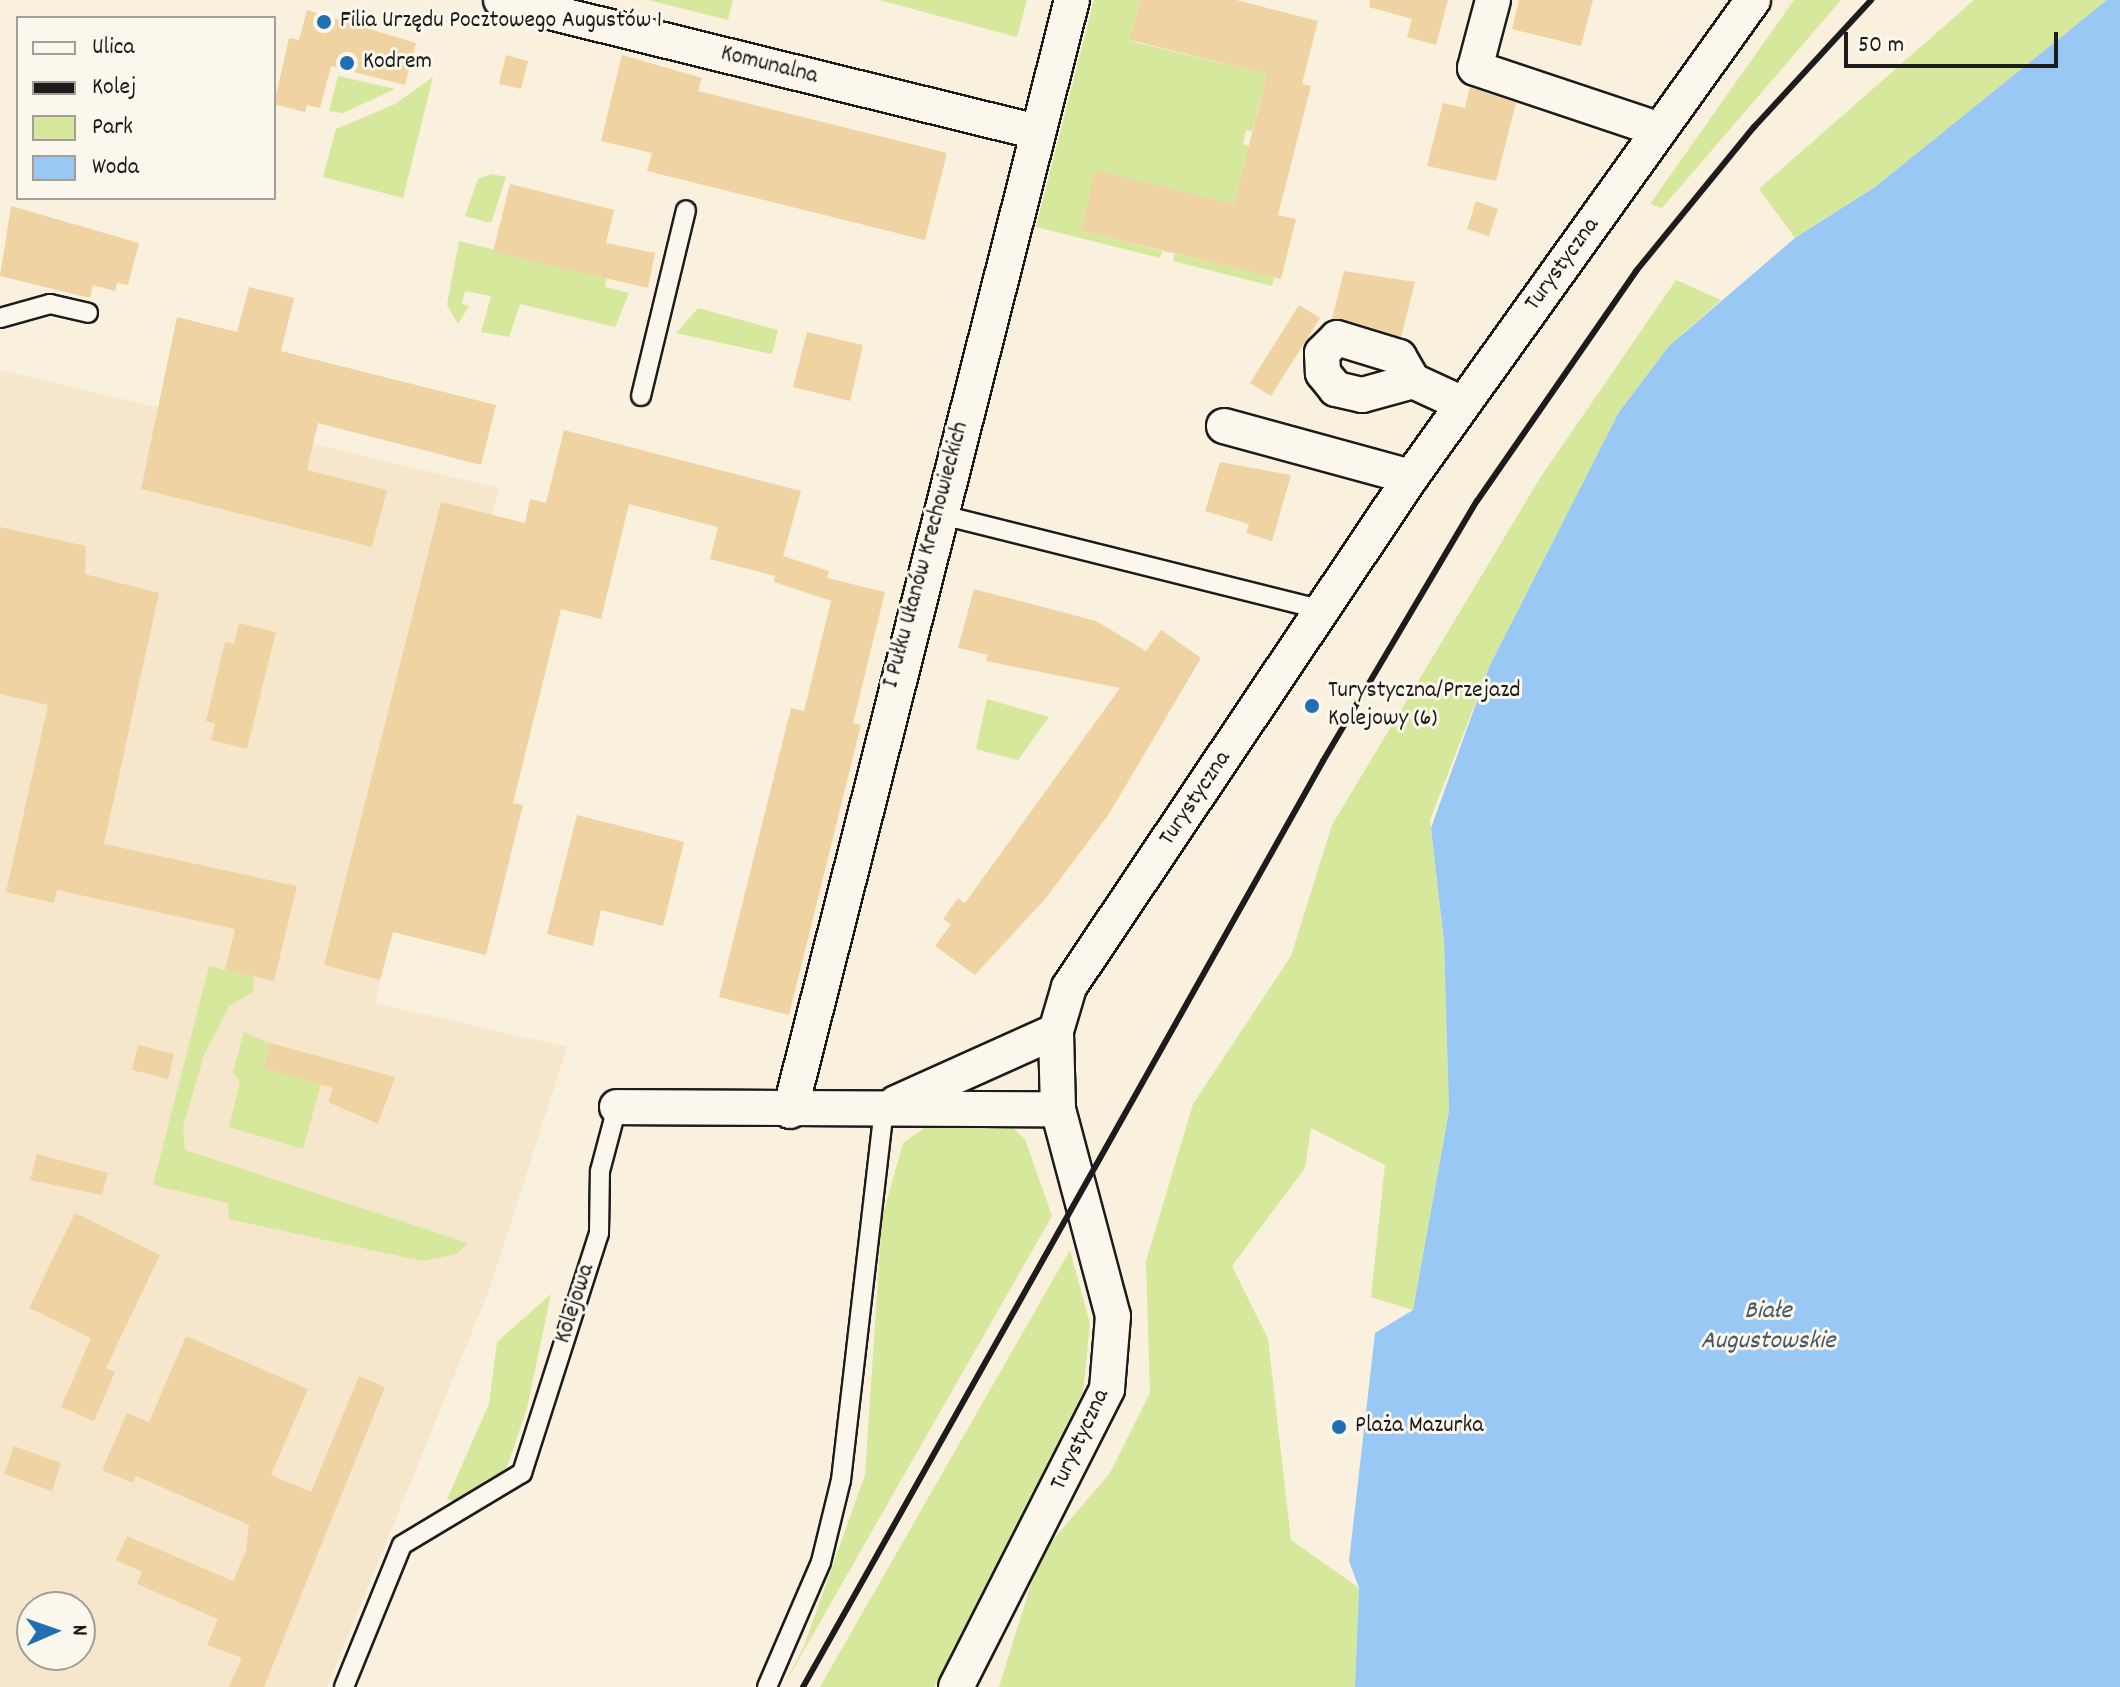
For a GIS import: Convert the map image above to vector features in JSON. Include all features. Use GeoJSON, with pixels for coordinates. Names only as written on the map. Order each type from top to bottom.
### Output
{"type":"FeatureCollection","features":[{"type":"Feature","properties":{"kind":"street","name":"Komunalna"},"geometry":{"type":"LineString","coordinates":[[501,0],[1037,132]]}},
{"type":"Feature","properties":{"kind":"street","name":"I Pułku Ułanów Krechowieckich"},"geometry":{"type":"LineString","coordinates":[[790,1111],[938,514],[1072,0]]}},
{"type":"Feature","properties":{"kind":"street"},"geometry":{"type":"LineString","coordinates":[[1493,0],[1475,68],[1660,130]]}},
{"type":"Feature","properties":{"kind":"street","name":"Turystyczna"},"geometry":{"type":"LineString","coordinates":[[965,1684],[1107,1389],[1113,1316],[1058,1109],[1056,1031],[1069,987],[1411,477],[1753,0]]}},
{"type":"Feature","properties":{"kind":"street"},"geometry":{"type":"LineString","coordinates":[[1413,381],[1463,404]]}},
{"type":"Feature","properties":{"kind":"street"},"geometry":{"type":"LineString","coordinates":[[1224,426],[1411,477]]}},
{"type":"Feature","properties":{"kind":"street","name":"Kolejowa"},"geometry":{"type":"LineString","coordinates":[[884,1109],[1056,1031]]}},
{"type":"Feature","properties":{"kind":"street","name":"Kolejowa"},"geometry":{"type":"LineString","coordinates":[[617,1107],[790,1111],[1058,1109]]}},
{"type":"Feature","properties":{"kind":"lane"},"geometry":{"type":"LineString","coordinates":[[641,396],[686,210]]}},
{"type":"Feature","properties":{"kind":"lane"},"geometry":{"type":"LineString","coordinates":[[0,318],[50,304],[88,313]]}},
{"type":"Feature","properties":{"kind":"lane"},"geometry":{"type":"LineString","coordinates":[[938,514],[1323,610]]}},
{"type":"Feature","properties":{"kind":"lane","name":"Kolejowa"},"geometry":{"type":"LineString","coordinates":[[344,1687],[402,1545],[522,1473],[599,1233],[600,1171],[617,1107]]}},
{"type":"Feature","properties":{"kind":"lane"},"geometry":{"type":"LineString","coordinates":[[767,1687],[821,1562],[841,1480],[884,1109]]}},
{"type":"Feature","properties":{"kind":"shaded area"},"geometry":{"type":"Polygon","coordinates":[[[0,370],[499,488],[375,1003],[567,1047],[490,1288],[327,1687],[0,1687],[0,370]]]}},
{"type":"Feature","properties":{"kind":"green space"},"geometry":{"type":"Polygon","coordinates":[[[648,0],[733,0],[728,20],[648,0]]]}},
{"type":"Feature","properties":{"kind":"green space"},"geometry":{"type":"Polygon","coordinates":[[[879,0],[1027,0],[1017,37],[879,0]]]}},
{"type":"Feature","properties":{"kind":"green space"},"geometry":{"type":"Polygon","coordinates":[[[1094,0],[1140,0],[1130,41],[1267,74],[1252,131],[1246,130],[1243,144],[1249,146],[1234,204],[1095,171],[1081,231],[1162,251],[1160,258],[1036,227],[1094,0]]]}},
{"type":"Feature","properties":{"kind":"green space"},"geometry":{"type":"Polygon","coordinates":[[[1794,0],[1841,0],[1662,208],[1650,204],[1794,0]]]}},
{"type":"Feature","properties":{"kind":"green space"},"geometry":{"type":"Polygon","coordinates":[[[1974,0],[2107,0],[1875,187],[1795,238],[1759,189],[1974,0]]]}},
{"type":"Feature","properties":{"kind":"green space"},"geometry":{"type":"Polygon","coordinates":[[[338,76],[395,89],[343,113],[329,111],[338,76]]]}},
{"type":"Feature","properties":{"kind":"green space"},"geometry":{"type":"Polygon","coordinates":[[[433,77],[403,198],[323,177],[336,129],[395,104],[433,77]]]}},
{"type":"Feature","properties":{"kind":"green space"},"geometry":{"type":"Polygon","coordinates":[[[491,174],[506,177],[491,223],[465,216],[478,179],[491,174]]]}},
{"type":"Feature","properties":{"kind":"green space"},"geometry":{"type":"Polygon","coordinates":[[[459,241],[607,277],[605,287],[629,293],[615,327],[520,304],[509,337],[481,332],[491,296],[465,291],[462,304],[469,306],[458,324],[447,305],[459,241]]]}},
{"type":"Feature","properties":{"kind":"green space"},"geometry":{"type":"Polygon","coordinates":[[[1175,254],[1274,277],[1272,286],[1173,261],[1175,254]]]}},
{"type":"Feature","properties":{"kind":"green space"},"geometry":{"type":"Polygon","coordinates":[[[1676,280],[1721,300],[1669,346],[1619,412],[1490,665],[1430,820],[1444,942],[1449,1111],[1413,1310],[1371,1297],[1385,1165],[1311,1128],[1305,1168],[1232,1266],[1268,1339],[1291,1540],[1359,1588],[1355,1687],[999,1687],[1032,1581],[1052,1541],[1110,1473],[1150,1393],[1146,1261],[1193,1104],[1291,956],[1332,825],[1540,478],[1676,280]]]}},
{"type":"Feature","properties":{"kind":"green space"},"geometry":{"type":"Polygon","coordinates":[[[698,308],[778,330],[772,354],[676,333],[698,308]]]}},
{"type":"Feature","properties":{"kind":"green space"},"geometry":{"type":"Polygon","coordinates":[[[987,699],[1049,717],[1018,760],[976,749],[987,699]]]}},
{"type":"Feature","properties":{"kind":"green space"},"geometry":{"type":"Polygon","coordinates":[[[209,966],[254,977],[253,992],[229,1006],[204,1055],[183,1127],[185,1150],[468,1243],[457,1254],[422,1261],[229,1219],[228,1203],[153,1185],[209,966]]]}},
{"type":"Feature","properties":{"kind":"green space"},"geometry":{"type":"Polygon","coordinates":[[[244,1032],[270,1043],[263,1068],[321,1084],[303,1149],[229,1127],[240,1082],[233,1072],[244,1032]]]}},
{"type":"Feature","properties":{"kind":"green space"},"geometry":{"type":"Polygon","coordinates":[[[1008,1124],[1025,1139],[1052,1216],[783,1687],[804,1646],[865,1475],[882,1218],[903,1143],[927,1126],[1008,1124]]]}},
{"type":"Feature","properties":{"kind":"green space"},"geometry":{"type":"Polygon","coordinates":[[[1070,1250],[1090,1324],[1083,1392],[934,1687],[820,1687],[1070,1250]]]}},
{"type":"Feature","properties":{"kind":"green space"},"geometry":{"type":"Polygon","coordinates":[[[551,1294],[527,1408],[506,1470],[469,1506],[447,1499],[489,1404],[497,1342],[551,1294]]]}},
{"type":"Feature","properties":{"kind":"water","name":"Białe Augustowskie"},"geometry":{"type":"Polygon","coordinates":[[[2107,0],[2120,0],[2120,1687],[1355,1687],[1359,1588],[1349,1561],[1375,1333],[1413,1310],[1449,1111],[1444,942],[1431,828],[1490,665],[1619,412],[1669,346],[1795,238],[1875,187],[2107,0]]]}},
{"type":"Feature","properties":{"kind":"building"},"geometry":{"type":"Polygon","coordinates":[[[1140,0],[1236,0],[1318,21],[1302,84],[1311,86],[1278,215],[1296,219],[1281,279],[1081,231],[1095,170],[1234,204],[1267,74],[1130,40],[1140,0]]]}},
{"type":"Feature","properties":{"kind":"building"},"geometry":{"type":"Polygon","coordinates":[[[1370,0],[1448,0],[1436,45],[1407,37],[1412,19],[1369,7],[1370,0]]]}},
{"type":"Feature","properties":{"kind":"building"},"geometry":{"type":"Polygon","coordinates":[[[1519,0],[1593,0],[1581,46],[1512,29],[1519,0]]]}},
{"type":"Feature","properties":{"kind":"building","name":"Kodrem"},"geometry":{"type":"Polygon","coordinates":[[[307,10],[416,43],[405,85],[331,66],[320,108],[307,105],[305,112],[276,105],[289,38],[299,40],[307,10]]]}},
{"type":"Feature","properties":{"kind":"building"},"geometry":{"type":"Polygon","coordinates":[[[506,55],[528,61],[521,89],[499,84],[506,55]]]}},
{"type":"Feature","properties":{"kind":"building"},"geometry":{"type":"Polygon","coordinates":[[[622,55],[702,78],[698,91],[947,153],[925,240],[647,171],[652,153],[601,141],[622,55]]]}},
{"type":"Feature","properties":{"kind":"building"},"geometry":{"type":"Polygon","coordinates":[[[1470,87],[1516,103],[1496,181],[1427,166],[1443,103],[1465,108],[1470,87]]]}},
{"type":"Feature","properties":{"kind":"building"},"geometry":{"type":"Polygon","coordinates":[[[510,184],[614,210],[606,243],[655,253],[648,288],[493,252],[510,184]]]}},
{"type":"Feature","properties":{"kind":"building"},"geometry":{"type":"Polygon","coordinates":[[[1476,201],[1498,209],[1489,236],[1467,229],[1476,201]]]}},
{"type":"Feature","properties":{"kind":"building"},"geometry":{"type":"Polygon","coordinates":[[[11,206],[139,243],[128,285],[117,283],[115,291],[93,285],[90,298],[0,276],[11,206]]]}},
{"type":"Feature","properties":{"kind":"building"},"geometry":{"type":"Polygon","coordinates":[[[1344,271],[1415,282],[1401,337],[1332,319],[1344,271]]]}},
{"type":"Feature","properties":{"kind":"building"},"geometry":{"type":"Polygon","coordinates":[[[249,287],[294,298],[281,351],[496,405],[481,465],[318,423],[307,470],[387,490],[372,547],[141,489],[177,317],[237,332],[249,287]]]}},
{"type":"Feature","properties":{"kind":"building"},"geometry":{"type":"Polygon","coordinates":[[[1299,305],[1320,318],[1271,396],[1250,383],[1299,305]]]}},
{"type":"Feature","properties":{"kind":"building"},"geometry":{"type":"Polygon","coordinates":[[[807,332],[863,345],[850,401],[793,387],[807,332]]]}},
{"type":"Feature","properties":{"kind":"building"},"geometry":{"type":"Polygon","coordinates":[[[564,430],[801,491],[783,556],[829,571],[827,578],[885,592],[853,723],[861,725],[789,1015],[719,997],[791,708],[804,711],[831,601],[774,582],[775,576],[710,559],[718,527],[629,504],[601,619],[561,609],[513,803],[523,805],[486,955],[393,932],[380,980],[324,965],[441,502],[525,523],[530,499],[546,503],[564,430]]]}},
{"type":"Feature","properties":{"kind":"building"},"geometry":{"type":"Polygon","coordinates":[[[1220,462],[1291,475],[1272,541],[1246,533],[1249,524],[1205,511],[1220,462]]]}},
{"type":"Feature","properties":{"kind":"building"},"geometry":{"type":"Polygon","coordinates":[[[0,527],[86,546],[85,574],[159,593],[104,844],[297,886],[274,981],[225,970],[235,929],[57,890],[54,903],[6,892],[48,705],[0,694],[0,527]]]}},
{"type":"Feature","properties":{"kind":"building"},"geometry":{"type":"Polygon","coordinates":[[[974,589],[1096,621],[1146,651],[1161,630],[1201,658],[1109,814],[1046,898],[975,975],[935,946],[951,924],[943,919],[958,898],[965,903],[1120,688],[986,661],[988,655],[958,648],[974,589]]]}},
{"type":"Feature","properties":{"kind":"building"},"geometry":{"type":"Polygon","coordinates":[[[239,623],[276,632],[247,749],[211,740],[215,724],[206,721],[225,642],[234,644],[239,623]]]}},
{"type":"Feature","properties":{"kind":"building"},"geometry":{"type":"Polygon","coordinates":[[[577,815],[684,842],[663,926],[601,910],[593,946],[547,934],[577,815]]]}},
{"type":"Feature","properties":{"kind":"building"},"geometry":{"type":"Polygon","coordinates":[[[270,1043],[395,1077],[378,1124],[328,1102],[333,1088],[263,1068],[270,1043]]]}},
{"type":"Feature","properties":{"kind":"building"},"geometry":{"type":"Polygon","coordinates":[[[138,1045],[174,1054],[168,1079],[132,1070],[138,1045]]]}},
{"type":"Feature","properties":{"kind":"building"},"geometry":{"type":"Polygon","coordinates":[[[37,1154],[108,1173],[102,1195],[30,1180],[37,1154]]]}},
{"type":"Feature","properties":{"kind":"building"},"geometry":{"type":"Polygon","coordinates":[[[75,1213],[160,1255],[106,1368],[115,1372],[94,1421],[61,1407],[91,1338],[29,1308],[75,1213]]]}},
{"type":"Feature","properties":{"kind":"building"},"geometry":{"type":"Polygon","coordinates":[[[186,1336],[308,1389],[271,1475],[311,1492],[359,1376],[385,1387],[264,1687],[229,1687],[242,1658],[207,1645],[218,1619],[137,1584],[142,1572],[116,1560],[127,1536],[233,1581],[246,1551],[249,1525],[136,1476],[133,1483],[102,1470],[127,1413],[149,1422],[186,1336]]]}},
{"type":"Feature","properties":{"kind":"building"},"geometry":{"type":"Polygon","coordinates":[[[14,1446],[61,1463],[52,1491],[4,1474],[14,1446]]]}},
{"type":"Feature","properties":{"kind":"railway"},"geometry":{"type":"LineString","coordinates":[[803,1687],[1323,761],[1477,501],[1636,271],[1754,127],[1871,0]]}},
{"type":"Feature","properties":{"kind":"place","name":"Filia Urzędu Pocztowego Augustów 1"},"geometry":{"type":"Point","coordinates":[324,22]}},
{"type":"Feature","properties":{"kind":"place","name":"Kodrem"},"geometry":{"type":"Point","coordinates":[347,63]}},
{"type":"Feature","properties":{"kind":"place","name":"Turystyczna/Przejazd Kolejowy (6)"},"geometry":{"type":"Point","coordinates":[1312,706]}},
{"type":"Feature","properties":{"kind":"place","name":"Plaża Mazurka"},"geometry":{"type":"Point","coordinates":[1339,1427]}}]}
